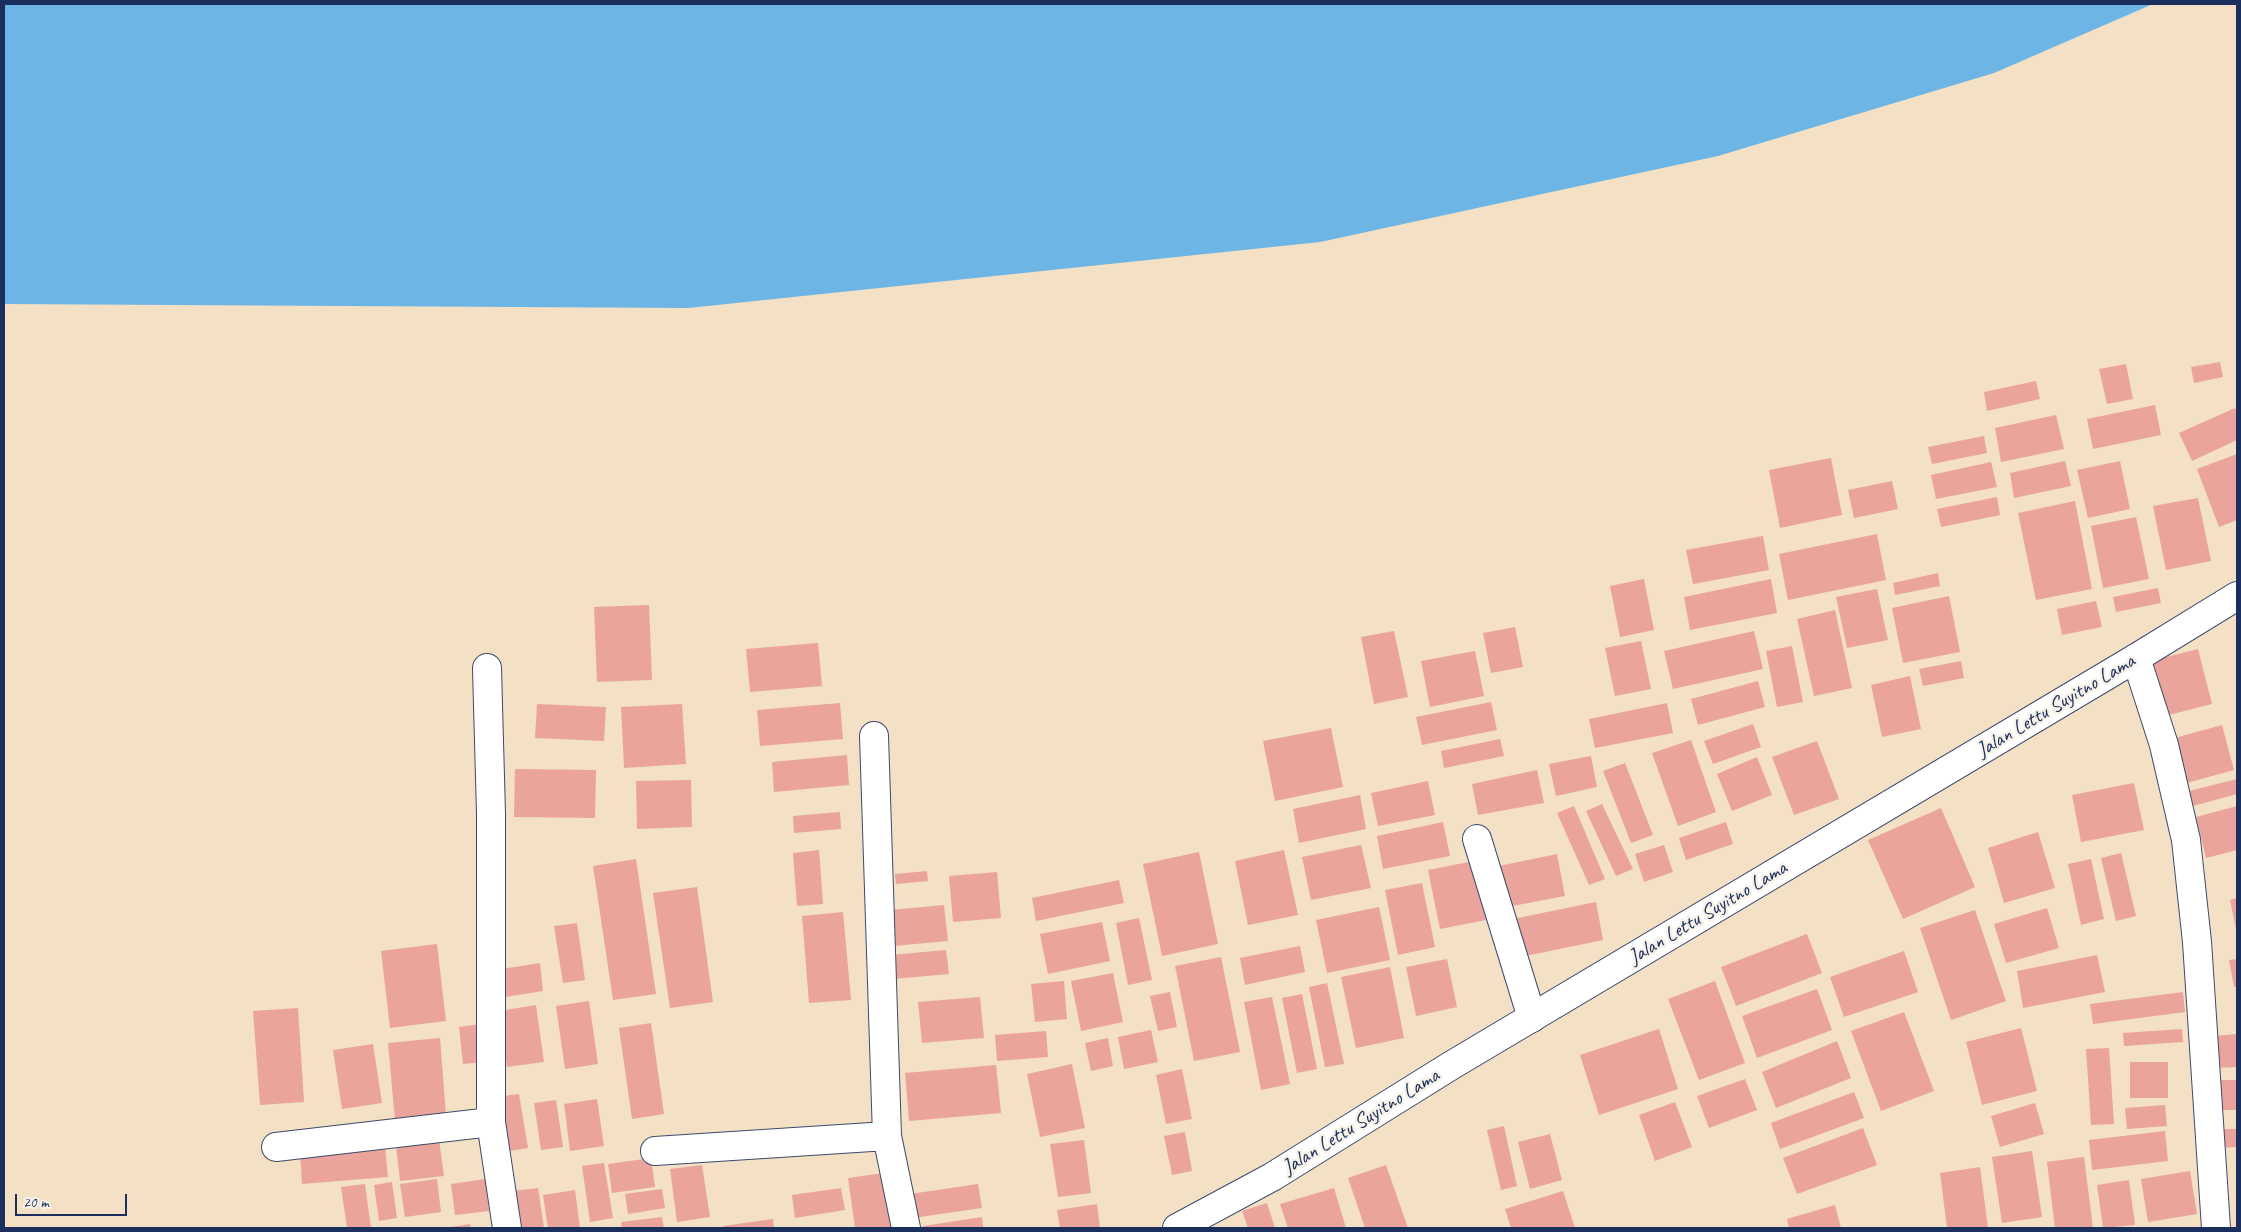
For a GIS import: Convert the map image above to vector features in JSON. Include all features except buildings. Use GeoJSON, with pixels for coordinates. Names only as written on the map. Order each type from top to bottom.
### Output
{"type":"FeatureCollection","features":[{"type":"Feature","properties":{"kind":"street","name":"Jalan Lettu Suyitno Lama"},"geometry":{"type":"LineString","coordinates":[[1177,1228],[1272,1177],[1532,1018],[2237,596]]}},
{"type":"Feature","properties":{"kind":"street"},"geometry":{"type":"LineString","coordinates":[[2136,658],[2164,745],[2186,840],[2198,942],[2216,1228]]}},
{"type":"Feature","properties":{"kind":"street"},"geometry":{"type":"LineString","coordinates":[[487,668],[491,814],[491,1122],[507,1228]]}},
{"type":"Feature","properties":{"kind":"street"},"geometry":{"type":"LineString","coordinates":[[874,736],[887,1136],[906,1228]]}},
{"type":"Feature","properties":{"kind":"street"},"geometry":{"type":"LineString","coordinates":[[1476,839],[1532,1018]]}},
{"type":"Feature","properties":{"kind":"street"},"geometry":{"type":"LineString","coordinates":[[276,1147],[491,1122]]}},
{"type":"Feature","properties":{"kind":"street"},"geometry":{"type":"LineString","coordinates":[[655,1151],[887,1136]]}},
{"type":"Feature","properties":{"kind":"water"},"geometry":{"type":"Polygon","coordinates":[[[4,4],[2153,4],[1994,73],[1718,156],[1320,242],[688,308],[4,304],[4,4]]]}}]}
